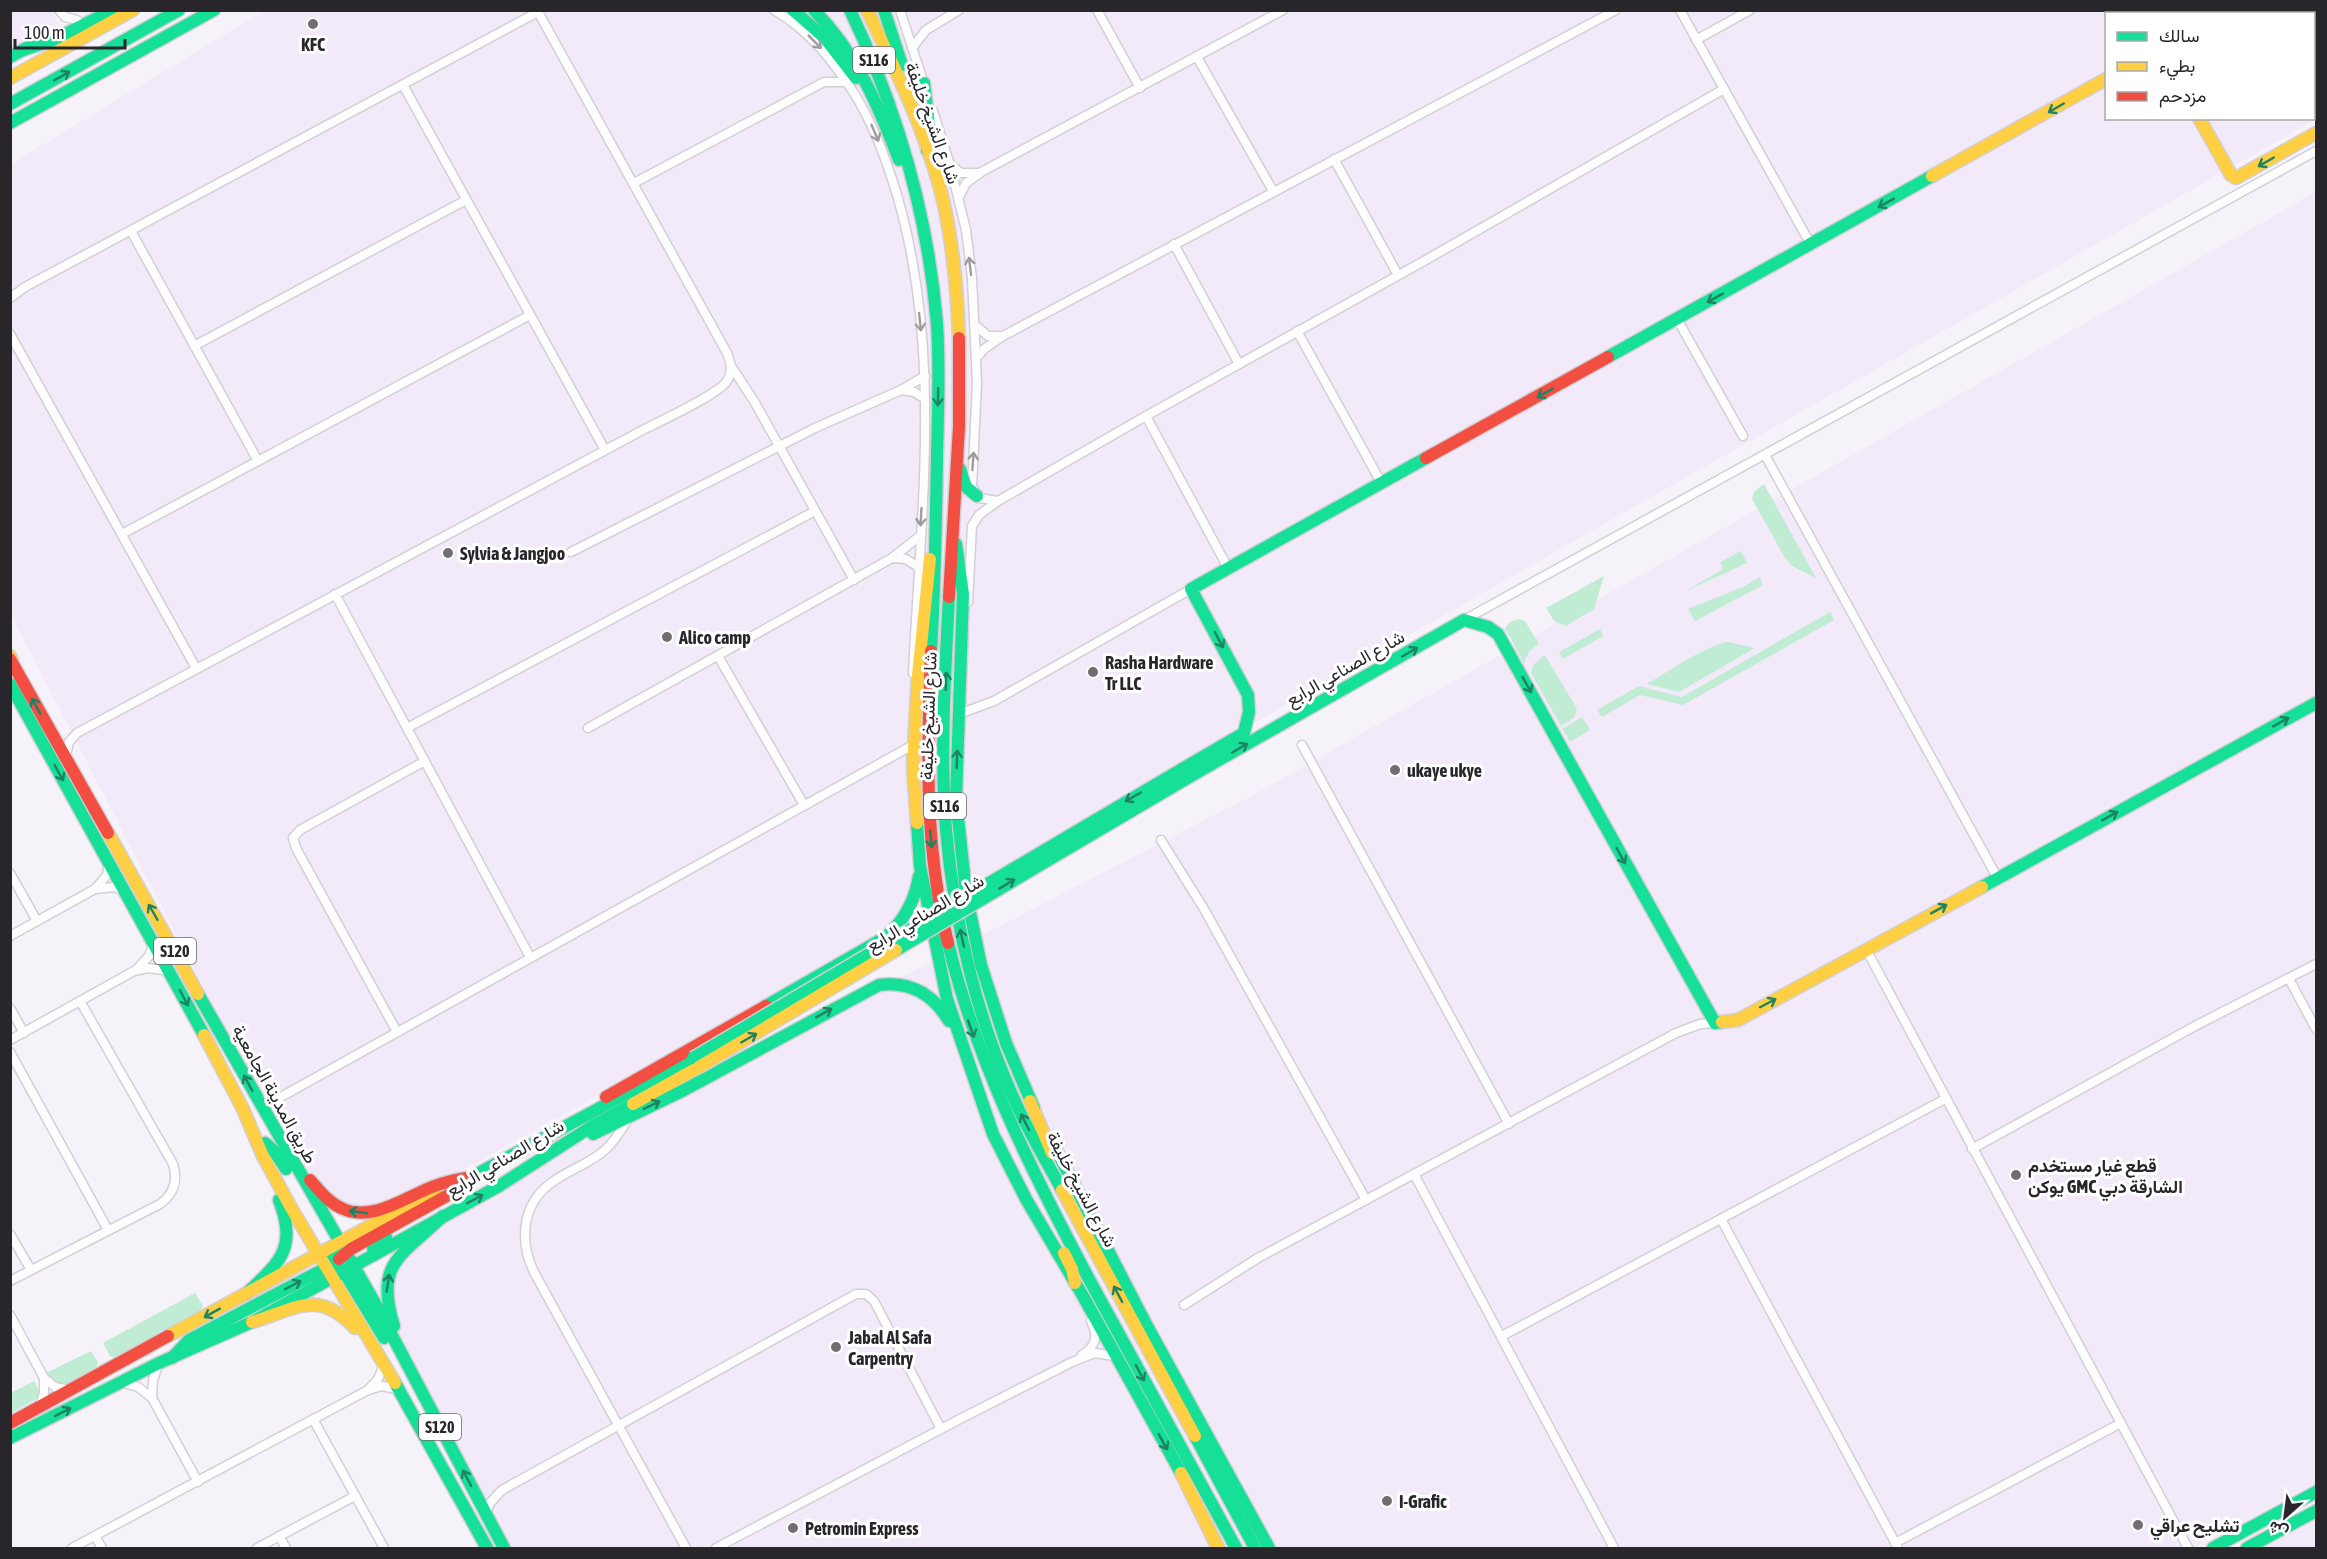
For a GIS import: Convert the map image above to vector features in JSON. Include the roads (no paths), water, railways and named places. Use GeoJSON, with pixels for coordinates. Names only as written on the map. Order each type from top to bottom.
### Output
{"type":"FeatureCollection","features":[{"type":"Feature","properties":{"kind":"main road"},"geometry":{"type":"LineString","coordinates":[[10,57],[96,10]]}},
{"type":"Feature","properties":{"kind":"main road"},"geometry":{"type":"LineString","coordinates":[[23,50],[45,43],[113,10]]}},
{"type":"Feature","properties":{"kind":"main road"},"geometry":{"type":"LineString","coordinates":[[10,78],[133,10]]}},
{"type":"Feature","properties":{"kind":"main road"},"geometry":{"type":"LineString","coordinates":[[10,104],[179,10]]}},
{"type":"Feature","properties":{"kind":"main road"},"geometry":{"type":"LineString","coordinates":[[10,123],[214,10]]}},
{"type":"Feature","properties":{"kind":"main road"},"geometry":{"type":"LineString","coordinates":[[793,10],[812,25],[838,52],[884,119]]}},
{"type":"Feature","properties":{"kind":"main road"},"geometry":{"type":"LineString","coordinates":[[814,10],[832,28],[860,68],[884,119],[903,172],[917,193]]}},
{"type":"Feature","properties":{"kind":"main road","name":"شارع الشيخ خليفة"},"geometry":{"type":"LineString","coordinates":[[850,10],[890,98],[917,193],[932,280],[938,339],[936,529],[927,758],[929,815],[934,872],[946,939],[961,999],[1003,1112],[1058,1220],[1236,1548]]}},
{"type":"Feature","properties":{"kind":"main road","name":"شارع الشيخ خليفة"},"geometry":{"type":"LineString","coordinates":[[867,10],[927,150],[946,219],[958,306],[962,397],[944,778],[946,830],[957,911],[979,1002],[1005,1076],[1038,1146],[1255,1548]]}},
{"type":"Feature","properties":{"kind":"main road"},"geometry":{"type":"LineString","coordinates":[[884,10],[908,84],[907,100]]}},
{"type":"Feature","properties":{"kind":"main road"},"geometry":{"type":"LineString","coordinates":[[10,134],[118,63]]}},
{"type":"Feature","properties":{"kind":"main road"},"geometry":{"type":"LineString","coordinates":[[1191,589],[2105,80]]}},
{"type":"Feature","properties":{"kind":"main road"},"geometry":{"type":"LineString","coordinates":[[924,83],[925,104],[931,129],[927,150]]}},
{"type":"Feature","properties":{"kind":"main road"},"geometry":{"type":"LineString","coordinates":[[2200,120],[2235,178],[2316,133]]}},
{"type":"Feature","properties":{"kind":"main road"},"geometry":{"type":"LineString","coordinates":[[958,463],[966,487],[977,496]]}},
{"type":"Feature","properties":{"kind":"main road"},"geometry":{"type":"LineString","coordinates":[[936,529],[929,564],[914,739],[915,818],[920,866],[942,980],[962,1047],[993,1134],[1026,1199],[1083,1296],[1181,1474],[1218,1548]]}},
{"type":"Feature","properties":{"kind":"main road"},"geometry":{"type":"LineString","coordinates":[[954,536],[962,582],[962,656],[956,799],[966,893],[981,965],[1006,1043],[1078,1210],[1081,1226]]}},
{"type":"Feature","properties":{"kind":"main road","name":"شارع الصناعي الرابع"},"geometry":{"type":"LineString","coordinates":[[1187,772],[1244,733],[1249,712],[1248,695],[1191,589]]}},
{"type":"Feature","properties":{"kind":"main road"},"geometry":{"type":"LineString","coordinates":[[1464,620],[1488,627],[1498,634],[1715,1023],[1738,1020],[2316,703]]}},
{"type":"Feature","properties":{"kind":"main road","name":"شارع الصناعي الرابع"},"geometry":{"type":"LineString","coordinates":[[335,1261],[374,1255],[499,1186],[1004,872],[1464,620]]}},
{"type":"Feature","properties":{"kind":"main road","name":"طريق المدينة الجامعية"},"geometry":{"type":"LineString","coordinates":[[11,659],[326,1220],[335,1261]]}},
{"type":"Feature","properties":{"kind":"main road","name":"طريق المدينة الجامعية"},"geometry":{"type":"LineString","coordinates":[[10,684],[170,971],[253,1131],[335,1261],[373,1346],[487,1548]]}},
{"type":"Feature","properties":{"kind":"main road"},"geometry":{"type":"LineString","coordinates":[[560,1130],[640,1076],[886,937],[901,923],[911,907],[920,866]]}},
{"type":"Feature","properties":{"kind":"main road"},"geometry":{"type":"LineString","coordinates":[[561,1146],[684,1089],[879,985],[887,983],[908,986],[927,994],[941,1007],[962,1047]]}},
{"type":"Feature","properties":{"kind":"main road","name":"شارع الصناعي الرابع"},"geometry":{"type":"LineString","coordinates":[[335,1261],[407,1206],[472,1177],[560,1130],[696,1063]]}},
{"type":"Feature","properties":{"kind":"main road"},"geometry":{"type":"LineString","coordinates":[[1030,1101],[1147,1326],[1269,1548]]}},
{"type":"Feature","properties":{"kind":"main road"},"geometry":{"type":"LineString","coordinates":[[1003,1112],[1004,1130],[1008,1142],[1072,1269],[1075,1283]]}},
{"type":"Feature","properties":{"kind":"main road"},"geometry":{"type":"LineString","coordinates":[[264,1150],[278,1155],[317,1221],[322,1223],[326,1220]]}},
{"type":"Feature","properties":{"kind":"main road"},"geometry":{"type":"LineString","coordinates":[[246,1294],[273,1270],[286,1244],[286,1217],[269,1177],[264,1150]]}},
{"type":"Feature","properties":{"kind":"main road"},"geometry":{"type":"LineString","coordinates":[[292,1161],[303,1170],[324,1197],[356,1213],[379,1212],[432,1187],[472,1177]]}},
{"type":"Feature","properties":{"kind":"main road"},"geometry":{"type":"LineString","coordinates":[[374,1255],[373,1246],[377,1242],[441,1206],[472,1177]]}},
{"type":"Feature","properties":{"kind":"main road"},"geometry":{"type":"LineString","coordinates":[[172,1358],[189,1340],[335,1261],[459,1188]]}},
{"type":"Feature","properties":{"kind":"main road"},"geometry":{"type":"LineString","coordinates":[[413,1378],[411,1363],[389,1311],[387,1284],[396,1259],[443,1216]]}},
{"type":"Feature","properties":{"kind":"main road"},"geometry":{"type":"LineString","coordinates":[[335,1261],[396,1358],[413,1378]]}},
{"type":"Feature","properties":{"kind":"main road"},"geometry":{"type":"LineString","coordinates":[[10,1423],[246,1294],[335,1261]]}},
{"type":"Feature","properties":{"kind":"main road"},"geometry":{"type":"LineString","coordinates":[[252,1322],[335,1261]]}},
{"type":"Feature","properties":{"kind":"main road"},"geometry":{"type":"LineString","coordinates":[[10,1438],[159,1363],[252,1322],[274,1316],[295,1306],[315,1304],[336,1310],[373,1346]]}},
{"type":"Feature","properties":{"kind":"main road","name":"S120"},"geometry":{"type":"LineString","coordinates":[[413,1378],[504,1548]]}},
{"type":"Feature","properties":{"kind":"main road"},"geometry":{"type":"LineString","coordinates":[[1193,1472],[1201,1497],[1224,1548]]}},
{"type":"Feature","properties":{"kind":"main road"},"geometry":{"type":"LineString","coordinates":[[2213,1548],[2316,1492]]}},
{"type":"Feature","properties":{"kind":"main road"},"geometry":{"type":"LineString","coordinates":[[2247,1548],[2316,1511]]}},
{"type":"Feature","properties":{"kind":"street"},"geometry":{"type":"LineString","coordinates":[[59,10],[65,17],[77,20]]}},
{"type":"Feature","properties":{"kind":"street"},"geometry":{"type":"LineString","coordinates":[[258,1101],[279,1098],[804,805],[914,739],[911,708],[925,399],[916,279],[900,205],[876,135],[847,82],[833,63],[803,30],[774,10]]}},
{"type":"Feature","properties":{"kind":"street"},"geometry":{"type":"LineString","coordinates":[[900,10],[950,165],[966,230],[976,358],[977,408],[972,481],[977,496],[985,500],[998,501]]}},
{"type":"Feature","properties":{"kind":"street"},"geometry":{"type":"LineString","coordinates":[[912,48],[926,30],[959,10]]}},
{"type":"Feature","properties":{"kind":"street"},"geometry":{"type":"LineString","coordinates":[[1097,10],[1140,88]]}},
{"type":"Feature","properties":{"kind":"street"},"geometry":{"type":"LineString","coordinates":[[958,198],[966,183],[983,171],[1283,10]]}},
{"type":"Feature","properties":{"kind":"street"},"geometry":{"type":"LineString","coordinates":[[976,358],[984,349],[1003,336],[1616,10]]}},
{"type":"Feature","properties":{"kind":"street"},"geometry":{"type":"LineString","coordinates":[[1680,10],[1811,244]]}},
{"type":"Feature","properties":{"kind":"street"},"geometry":{"type":"LineString","coordinates":[[1696,40],[1750,10]]}},
{"type":"Feature","properties":{"kind":"street"},"geometry":{"type":"LineString","coordinates":[[10,298],[24,287],[538,11],[723,345],[731,366],[754,401],[854,580]]}},
{"type":"Feature","properties":{"kind":"street"},"geometry":{"type":"LineString","coordinates":[[904,24],[915,29],[926,30]]}},
{"type":"Feature","properties":{"kind":"street"},"geometry":{"type":"LineString","coordinates":[[1197,57],[1273,191]]}},
{"type":"Feature","properties":{"kind":"street"},"geometry":{"type":"LineString","coordinates":[[824,82],[833,63]]}},
{"type":"Feature","properties":{"kind":"street"},"geometry":{"type":"LineString","coordinates":[[634,183],[824,82],[847,82]]}},
{"type":"Feature","properties":{"kind":"street"},"geometry":{"type":"LineString","coordinates":[[403,85],[605,450]]}},
{"type":"Feature","properties":{"kind":"street"},"geometry":{"type":"LineString","coordinates":[[962,656],[968,613],[972,526],[979,515],[998,501],[1146,416],[1724,89]]}},
{"type":"Feature","properties":{"kind":"street"},"geometry":{"type":"LineString","coordinates":[[1464,620],[2316,151]]}},
{"type":"Feature","properties":{"kind":"street"},"geometry":{"type":"LineString","coordinates":[[1334,159],[1398,275]]}},
{"type":"Feature","properties":{"kind":"street"},"geometry":{"type":"LineString","coordinates":[[950,165],[965,174],[983,171]]}},
{"type":"Feature","properties":{"kind":"street"},"geometry":{"type":"LineString","coordinates":[[194,346],[466,200]]}},
{"type":"Feature","properties":{"kind":"street"},"geometry":{"type":"LineString","coordinates":[[131,231],[258,461]]}},
{"type":"Feature","properties":{"kind":"street"},"geometry":{"type":"LineString","coordinates":[[1174,244],[1239,364]]}},
{"type":"Feature","properties":{"kind":"street"},"geometry":{"type":"LineString","coordinates":[[122,534],[530,315]]}},
{"type":"Feature","properties":{"kind":"street"},"geometry":{"type":"LineString","coordinates":[[1677,319],[1743,436]]}},
{"type":"Feature","properties":{"kind":"street"},"geometry":{"type":"LineString","coordinates":[[974,325],[988,336],[1003,336]]}},
{"type":"Feature","properties":{"kind":"street"},"geometry":{"type":"LineString","coordinates":[[1298,332],[1382,484]]}},
{"type":"Feature","properties":{"kind":"street"},"geometry":{"type":"LineString","coordinates":[[10,334],[196,668]]}},
{"type":"Feature","properties":{"kind":"street"},"geometry":{"type":"LineString","coordinates":[[66,759],[69,742],[77,733],[717,390],[728,380],[731,366]]}},
{"type":"Feature","properties":{"kind":"street"},"geometry":{"type":"LineString","coordinates":[[572,552],[779,446],[901,390],[924,376]]}},
{"type":"Feature","properties":{"kind":"street"},"geometry":{"type":"LineString","coordinates":[[901,390],[914,392],[925,399]]}},
{"type":"Feature","properties":{"kind":"street"},"geometry":{"type":"LineString","coordinates":[[1146,416],[1228,568]]}},
{"type":"Feature","properties":{"kind":"street"},"geometry":{"type":"LineString","coordinates":[[1765,455],[1997,877]]}},
{"type":"Feature","properties":{"kind":"street"},"geometry":{"type":"LineString","coordinates":[[407,728],[816,511]]}},
{"type":"Feature","properties":{"kind":"street"},"geometry":{"type":"LineString","coordinates":[[588,728],[854,580],[892,558],[920,536]]}},
{"type":"Feature","properties":{"kind":"street"},"geometry":{"type":"LineString","coordinates":[[892,558],[906,559],[918,567]]}},
{"type":"Feature","properties":{"kind":"street"},"geometry":{"type":"LineString","coordinates":[[958,714],[1000,698],[1191,589]]}},
{"type":"Feature","properties":{"kind":"street"},"geometry":{"type":"LineString","coordinates":[[335,594],[530,957]]}},
{"type":"Feature","properties":{"kind":"street"},"geometry":{"type":"LineString","coordinates":[[718,656],[804,805]]}},
{"type":"Feature","properties":{"kind":"street"},"geometry":{"type":"LineString","coordinates":[[48,728],[65,734],[77,733]]}},
{"type":"Feature","properties":{"kind":"street"},"geometry":{"type":"LineString","coordinates":[[1302,745],[1509,1124]]}},
{"type":"Feature","properties":{"kind":"street"},"geometry":{"type":"LineString","coordinates":[[397,1032],[296,848],[293,838],[300,830],[424,760]]}},
{"type":"Feature","properties":{"kind":"street"},"geometry":{"type":"LineString","coordinates":[[1161,840],[1204,909],[1366,1200]]}},
{"type":"Feature","properties":{"kind":"street"},"geometry":{"type":"LineString","coordinates":[[10,936],[95,889],[104,880],[110,864]]}},
{"type":"Feature","properties":{"kind":"street"},"geometry":{"type":"LineString","coordinates":[[10,873],[37,921]]}},
{"type":"Feature","properties":{"kind":"street"},"geometry":{"type":"LineString","coordinates":[[95,889],[114,887],[126,892]]}},
{"type":"Feature","properties":{"kind":"street"},"geometry":{"type":"LineString","coordinates":[[10,1040],[134,971],[149,956],[154,942]]}},
{"type":"Feature","properties":{"kind":"street"},"geometry":{"type":"LineString","coordinates":[[1867,951],[1971,1149],[2188,1548]]}},
{"type":"Feature","properties":{"kind":"street"},"geometry":{"type":"LineString","coordinates":[[1971,1149],[2195,1026],[2316,964]]}},
{"type":"Feature","properties":{"kind":"street"},"geometry":{"type":"LineString","coordinates":[[134,971],[155,968],[170,971]]}},
{"type":"Feature","properties":{"kind":"street"},"geometry":{"type":"LineString","coordinates":[[2289,979],[2316,1029]]}},
{"type":"Feature","properties":{"kind":"street"},"geometry":{"type":"LineString","coordinates":[[10,1281],[168,1197],[176,1182],[175,1170],[170,1159],[81,1001]]}},
{"type":"Feature","properties":{"kind":"street"},"geometry":{"type":"LineString","coordinates":[[10,1008],[24,1033]]}},
{"type":"Feature","properties":{"kind":"street"},"geometry":{"type":"LineString","coordinates":[[1184,1305],[1258,1258],[1684,1029],[1700,1024],[1715,1023]]}},
{"type":"Feature","properties":{"kind":"street"},"geometry":{"type":"LineString","coordinates":[[10,1052],[108,1230]]}},
{"type":"Feature","properties":{"kind":"street"},"geometry":{"type":"LineString","coordinates":[[267,1115],[279,1098]]}},
{"type":"Feature","properties":{"kind":"street"},"geometry":{"type":"LineString","coordinates":[[1502,1336],[1945,1099]]}},
{"type":"Feature","properties":{"kind":"street"},"geometry":{"type":"LineString","coordinates":[[630,1116],[606,1149],[542,1191],[529,1209],[524,1242],[530,1264],[686,1548]]}},
{"type":"Feature","properties":{"kind":"street"},"geometry":{"type":"LineString","coordinates":[[1414,1174],[1614,1548]]}},
{"type":"Feature","properties":{"kind":"street"},"geometry":{"type":"LineString","coordinates":[[1721,1219],[1896,1546],[2121,1423]]}},
{"type":"Feature","properties":{"kind":"street"},"geometry":{"type":"LineString","coordinates":[[10,1234],[31,1270]]}},
{"type":"Feature","properties":{"kind":"street"},"geometry":{"type":"LineString","coordinates":[[486,1513],[494,1498],[502,1490],[851,1296],[861,1293],[874,1301],[941,1429]]}},
{"type":"Feature","properties":{"kind":"street"},"geometry":{"type":"LineString","coordinates":[[1072,1362],[1090,1350],[1096,1338],[1095,1329],[1083,1304],[1083,1296]]}},
{"type":"Feature","properties":{"kind":"street"},"geometry":{"type":"LineString","coordinates":[[10,1315],[44,1378],[55,1387],[69,1390]]}},
{"type":"Feature","properties":{"kind":"street"},"geometry":{"type":"LineString","coordinates":[[716,1548],[1072,1362],[1095,1353],[1114,1356]]}},
{"type":"Feature","properties":{"kind":"street"},"geometry":{"type":"LineString","coordinates":[[152,1398],[153,1380],[159,1363]]}},
{"type":"Feature","properties":{"kind":"street"},"geometry":{"type":"LineString","coordinates":[[368,1390],[378,1379],[384,1365]]}},
{"type":"Feature","properties":{"kind":"street"},"geometry":{"type":"LineString","coordinates":[[40,1406],[44,1393],[44,1378]]}},
{"type":"Feature","properties":{"kind":"street"},"geometry":{"type":"LineString","coordinates":[[120,1382],[138,1387],[152,1398],[198,1482]]}},
{"type":"Feature","properties":{"kind":"street"},"geometry":{"type":"LineString","coordinates":[[72,1548],[368,1390],[382,1386],[396,1389]]}},
{"type":"Feature","properties":{"kind":"street"},"geometry":{"type":"LineString","coordinates":[[313,1419],[384,1548]]}},
{"type":"Feature","properties":{"kind":"street"},"geometry":{"type":"LineString","coordinates":[[257,1548],[355,1496]]}},
{"type":"Feature","properties":{"kind":"street"},"geometry":{"type":"LineString","coordinates":[[95,1536],[102,1548]]}},
{"type":"Feature","properties":{"kind":"street"},"geometry":{"type":"LineString","coordinates":[[279,1536],[286,1548]]}},
{"type":"Feature","properties":{"kind":"place","name":"KFC"},"geometry":{"type":"Point","coordinates":[313,24]}},
{"type":"Feature","properties":{"kind":"place","name":"Sylvia & Jangjoo"},"geometry":{"type":"Point","coordinates":[448,553]}},
{"type":"Feature","properties":{"kind":"place","name":"Alico camp"},"geometry":{"type":"Point","coordinates":[667,637]}},
{"type":"Feature","properties":{"kind":"place","name":"Rasha Hardware Tr LLC"},"geometry":{"type":"Point","coordinates":[1093,672]}},
{"type":"Feature","properties":{"kind":"place","name":"ukaye ukye"},"geometry":{"type":"Point","coordinates":[1395,770]}},
{"type":"Feature","properties":{"kind":"place","name":"قطع غيار مستخدم يوكن GMC الشارقة دبي"},"geometry":{"type":"Point","coordinates":[2016,1175]}},
{"type":"Feature","properties":{"kind":"place","name":"Jabal Al Safa Carpentry"},"geometry":{"type":"Point","coordinates":[836,1347]}},
{"type":"Feature","properties":{"kind":"place","name":"I-Grafic"},"geometry":{"type":"Point","coordinates":[1387,1501]}},
{"type":"Feature","properties":{"kind":"place","name":"تشليح عراقي"},"geometry":{"type":"Point","coordinates":[2138,1525]}},
{"type":"Feature","properties":{"kind":"place","name":"Petromin Express"},"geometry":{"type":"Point","coordinates":[793,1528]}}]}
